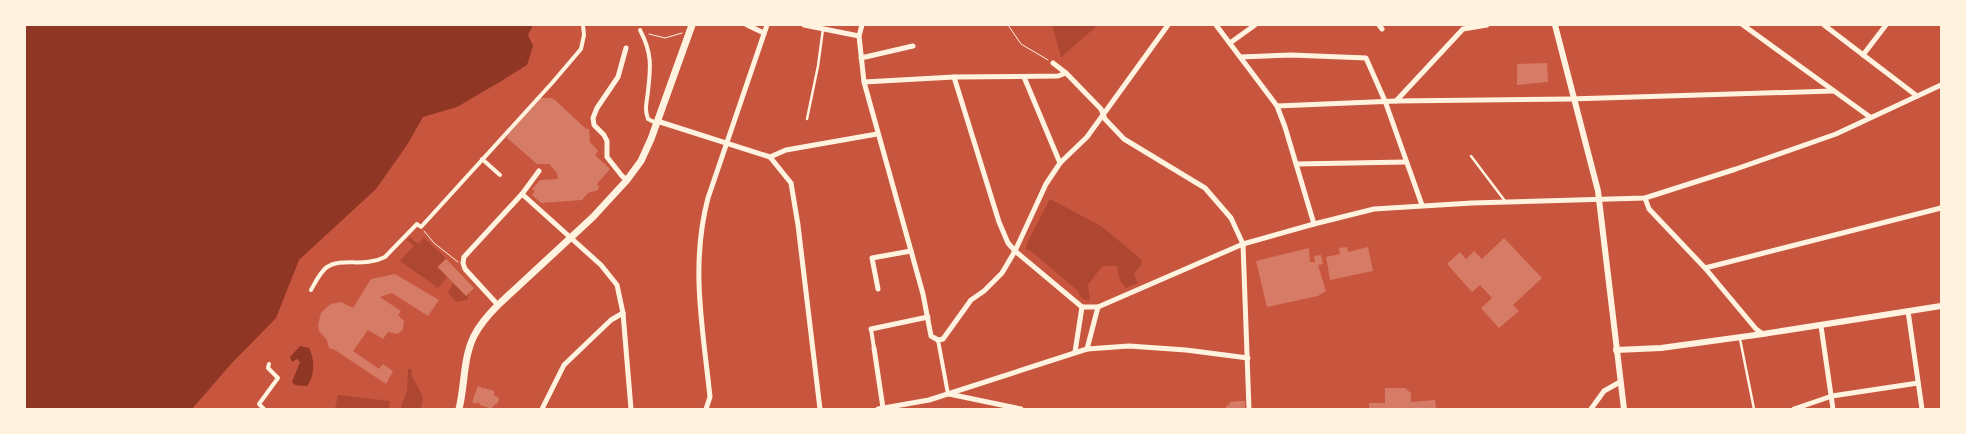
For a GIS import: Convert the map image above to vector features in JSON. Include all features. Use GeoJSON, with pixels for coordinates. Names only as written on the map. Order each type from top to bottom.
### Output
{"type":"FeatureCollection","features":[{"type":"Feature","properties":{"kind":"main road"},"geometry":{"type":"LineString","coordinates":[[459,409],[468,354],[474,336],[498,305],[599,211],[627,180],[647,150],[691,28]]}},
{"type":"Feature","properties":{"kind":"street"},"geometry":{"type":"LineString","coordinates":[[311,290],[328,267],[343,262],[364,264],[385,258],[418,224],[421,227],[581,49],[584,36],[583,25]]}},
{"type":"Feature","properties":{"kind":"street"},"geometry":{"type":"LineString","coordinates":[[747,25],[764,33]]}},
{"type":"Feature","properties":{"kind":"street"},"geometry":{"type":"LineString","coordinates":[[706,409],[710,397],[700,309],[698,265],[702,222],[708,198],[768,25]]}},
{"type":"Feature","properties":{"kind":"street"},"geometry":{"type":"LineString","coordinates":[[804,25],[859,36]]}},
{"type":"Feature","properties":{"kind":"street"},"geometry":{"type":"LineString","coordinates":[[862,25],[859,36],[864,82],[911,251],[931,336],[938,340],[943,339],[970,300],[984,291],[1002,273],[1015,251],[1046,184],[1060,163],[1086,137],[1168,25]]}},
{"type":"Feature","properties":{"kind":"street"},"geometry":{"type":"LineString","coordinates":[[1216,25],[1277,106],[1314,224]]}},
{"type":"Feature","properties":{"kind":"street"},"geometry":{"type":"LineString","coordinates":[[1230,43],[1255,25]]}},
{"type":"Feature","properties":{"kind":"street"},"geometry":{"type":"LineString","coordinates":[[1396,101],[1464,29],[1487,25]]}},
{"type":"Feature","properties":{"kind":"street"},"geometry":{"type":"LineString","coordinates":[[1555,25],[1599,200],[1624,409]]}},
{"type":"Feature","properties":{"kind":"street"},"geometry":{"type":"LineString","coordinates":[[1743,25],[1870,117]]}},
{"type":"Feature","properties":{"kind":"street"},"geometry":{"type":"LineString","coordinates":[[1824,25],[1917,96]]}},
{"type":"Feature","properties":{"kind":"street"},"geometry":{"type":"LineString","coordinates":[[1863,55],[1886,25]]}},
{"type":"Feature","properties":{"kind":"street"},"geometry":{"type":"LineString","coordinates":[[640,30],[648,49],[651,68],[645,106],[648,119],[770,157],[791,183],[798,225],[820,409]]}},
{"type":"Feature","properties":{"kind":"street"},"geometry":{"type":"LineString","coordinates":[[861,58],[913,46]]}},
{"type":"Feature","properties":{"kind":"street"},"geometry":{"type":"LineString","coordinates":[[626,48],[618,76],[597,108],[593,118],[594,125],[607,141],[607,157],[627,180]]}},
{"type":"Feature","properties":{"kind":"street"},"geometry":{"type":"LineString","coordinates":[[1240,58],[1291,55],[1366,58],[1385,101],[1422,205]]}},
{"type":"Feature","properties":{"kind":"street"},"geometry":{"type":"LineString","coordinates":[[1053,63],[1066,73],[1124,139],[1205,188],[1231,218],[1243,244],[1249,409]]}},
{"type":"Feature","properties":{"kind":"street"},"geometry":{"type":"LineString","coordinates":[[864,82],[1058,76],[1066,73]]}},
{"type":"Feature","properties":{"kind":"street"},"geometry":{"type":"LineString","coordinates":[[1024,77],[1060,163]]}},
{"type":"Feature","properties":{"kind":"street"},"geometry":{"type":"LineString","coordinates":[[954,78],[999,222],[1008,243],[1015,251],[1082,306],[1098,307],[1243,244],[1374,209],[1422,205],[1646,198],[1836,134],[1941,85]]}},
{"type":"Feature","properties":{"kind":"street"},"geometry":{"type":"LineString","coordinates":[[1277,106],[1385,101],[1574,99],[1833,91]]}},
{"type":"Feature","properties":{"kind":"street"},"geometry":{"type":"LineString","coordinates":[[770,157],[786,150],[877,134]]}},
{"type":"Feature","properties":{"kind":"street"},"geometry":{"type":"LineString","coordinates":[[482,159],[500,175]]}},
{"type":"Feature","properties":{"kind":"street"},"geometry":{"type":"LineString","coordinates":[[1296,164],[1406,162]]}},
{"type":"Feature","properties":{"kind":"street"},"geometry":{"type":"LineString","coordinates":[[498,305],[466,269],[463,264],[464,256],[539,171]]}},
{"type":"Feature","properties":{"kind":"street"},"geometry":{"type":"LineString","coordinates":[[519,192],[601,265],[617,285],[622,313],[631,409]]}},
{"type":"Feature","properties":{"kind":"street"},"geometry":{"type":"LineString","coordinates":[[1646,198],[1649,210],[1705,268],[1756,329],[1763,334]]}},
{"type":"Feature","properties":{"kind":"street"},"geometry":{"type":"LineString","coordinates":[[1705,268],[1941,208]]}},
{"type":"Feature","properties":{"kind":"street"},"geometry":{"type":"LineString","coordinates":[[878,289],[872,258],[911,251]]}},
{"type":"Feature","properties":{"kind":"street"},"geometry":{"type":"LineString","coordinates":[[1075,352],[1082,306]]}},
{"type":"Feature","properties":{"kind":"street"},"geometry":{"type":"LineString","coordinates":[[1616,350],[1661,348],[1821,326],[1941,306]]}},
{"type":"Feature","properties":{"kind":"street"},"geometry":{"type":"LineString","coordinates":[[1087,349],[1098,307]]}},
{"type":"Feature","properties":{"kind":"street"},"geometry":{"type":"LineString","coordinates":[[1908,311],[1922,409]]}},
{"type":"Feature","properties":{"kind":"street"},"geometry":{"type":"LineString","coordinates":[[542,409],[564,365],[611,320],[622,313]]}},
{"type":"Feature","properties":{"kind":"street"},"geometry":{"type":"LineString","coordinates":[[928,317],[871,329],[881,408],[948,394],[1087,349],[1129,346],[1186,350],[1248,358]]}},
{"type":"Feature","properties":{"kind":"street"},"geometry":{"type":"LineString","coordinates":[[1821,326],[1833,409]]}},
{"type":"Feature","properties":{"kind":"street"},"geometry":{"type":"LineString","coordinates":[[938,340],[948,394]]}},
{"type":"Feature","properties":{"kind":"street"},"geometry":{"type":"LineString","coordinates":[[264,409],[259,404],[278,378],[268,368],[269,364]]}},
{"type":"Feature","properties":{"kind":"street"},"geometry":{"type":"LineString","coordinates":[[1590,409],[1604,392],[1620,382]]}},
{"type":"Feature","properties":{"kind":"street"},"geometry":{"type":"LineString","coordinates":[[1794,409],[1832,396],[1918,383]]}},
{"type":"Feature","properties":{"kind":"street"},"geometry":{"type":"LineString","coordinates":[[948,394],[1021,409]]}},
{"type":"Feature","properties":{"kind":"lane"},"geometry":{"type":"LineString","coordinates":[[807,119],[818,66],[823,29]]}},
{"type":"Feature","properties":{"kind":"lane"},"geometry":{"type":"LineString","coordinates":[[1471,156],[1506,202]]}},
{"type":"Feature","properties":{"kind":"lane"},"geometry":{"type":"LineString","coordinates":[[1740,337],[1754,409]]}},
{"type":"Feature","properties":{"kind":"path"},"geometry":{"type":"LineString","coordinates":[[1008,25],[1020,44],[1053,63]]}},
{"type":"Feature","properties":{"kind":"path"},"geometry":{"type":"LineString","coordinates":[[640,30],[665,38],[691,28]]}},
{"type":"Feature","properties":{"kind":"path"},"geometry":{"type":"LineString","coordinates":[[421,227],[447,255],[454,261],[463,264]]}},
{"type":"Feature","properties":{"kind":"shaded area"},"geometry":{"type":"Polygon","coordinates":[[[25,25],[533,25],[528,35],[533,46],[527,65],[457,107],[423,117],[407,145],[376,189],[299,260],[276,318],[231,364],[192,409],[25,409],[25,25]]]}},
{"type":"Feature","properties":{"kind":"shaded area"},"geometry":{"type":"Polygon","coordinates":[[[1052,25],[1098,25],[1061,57],[1052,25]]]}},
{"type":"Feature","properties":{"kind":"shaded area"},"geometry":{"type":"Polygon","coordinates":[[[1050,199],[1101,226],[1141,259],[1142,264],[1134,274],[1138,283],[1126,288],[1120,281],[1117,266],[1102,266],[1088,285],[1090,300],[1085,300],[1078,291],[1031,251],[1026,249],[1027,243],[1050,199]]]}},
{"type":"Feature","properties":{"kind":"shaded area"},"geometry":{"type":"Polygon","coordinates":[[[410,237],[418,244],[424,238],[446,258],[437,267],[447,277],[438,288],[400,261],[414,246],[407,240],[410,237]]]}},
{"type":"Feature","properties":{"kind":"shaded area"},"geometry":{"type":"Polygon","coordinates":[[[453,283],[466,296],[469,293],[467,300],[456,302],[448,293],[453,283]]]}},
{"type":"Feature","properties":{"kind":"shaded area"},"geometry":{"type":"Polygon","coordinates":[[[300,346],[309,348],[312,357],[313,372],[307,386],[295,385],[292,382],[300,362],[297,359],[292,362],[290,357],[300,346]]]}},
{"type":"Feature","properties":{"kind":"shaded area"},"geometry":{"type":"Polygon","coordinates":[[[408,369],[411,369],[412,376],[423,397],[421,409],[400,409],[407,391],[408,369]]]}},
{"type":"Feature","properties":{"kind":"shaded area"},"geometry":{"type":"Polygon","coordinates":[[[338,395],[390,401],[389,409],[335,409],[338,395]]]}},
{"type":"Feature","properties":{"kind":"building"},"geometry":{"type":"Polygon","coordinates":[[[1547,63],[1548,82],[1517,85],[1517,64],[1547,63]]]}},
{"type":"Feature","properties":{"kind":"building"},"geometry":{"type":"Polygon","coordinates":[[[539,98],[555,100],[586,129],[589,129],[590,142],[598,151],[595,155],[610,169],[597,184],[598,190],[588,193],[582,200],[541,203],[532,195],[535,191],[532,189],[540,180],[558,179],[557,173],[549,164],[537,164],[507,138],[534,103],[539,101],[539,98]]]}},
{"type":"Feature","properties":{"kind":"building"},"geometry":{"type":"Polygon","coordinates":[[[1504,238],[1542,278],[1513,305],[1519,311],[1499,328],[1481,308],[1492,298],[1480,285],[1472,292],[1447,264],[1460,252],[1466,259],[1474,251],[1482,259],[1504,238]]]}},
{"type":"Feature","properties":{"kind":"building"},"geometry":{"type":"Polygon","coordinates":[[[1347,247],[1348,252],[1368,247],[1373,271],[1330,280],[1326,257],[1340,254],[1339,248],[1347,247]]]}},
{"type":"Feature","properties":{"kind":"building"},"geometry":{"type":"Polygon","coordinates":[[[1309,248],[1310,262],[1315,262],[1314,256],[1321,255],[1323,264],[1318,265],[1326,291],[1318,296],[1267,307],[1256,261],[1309,248]]]}},
{"type":"Feature","properties":{"kind":"building"},"geometry":{"type":"Polygon","coordinates":[[[446,259],[474,288],[466,296],[438,267],[446,259]]]}},
{"type":"Feature","properties":{"kind":"building"},"geometry":{"type":"Polygon","coordinates":[[[395,274],[439,300],[428,316],[392,293],[380,297],[401,311],[398,315],[404,321],[403,329],[398,334],[388,332],[383,339],[368,330],[353,351],[379,369],[383,364],[393,371],[386,384],[335,350],[329,348],[327,340],[319,331],[318,325],[321,313],[331,304],[341,302],[353,308],[371,279],[395,274]]]}},
{"type":"Feature","properties":{"kind":"building"},"geometry":{"type":"Polygon","coordinates":[[[478,386],[483,388],[482,390],[484,388],[494,391],[494,395],[499,398],[498,403],[489,408],[480,405],[478,401],[477,404],[472,402],[478,386]]]}},
{"type":"Feature","properties":{"kind":"building"},"geometry":{"type":"Polygon","coordinates":[[[1385,388],[1405,388],[1411,393],[1411,402],[1435,400],[1436,409],[1369,409],[1369,403],[1385,403],[1385,388]]]}},
{"type":"Feature","properties":{"kind":"building"},"geometry":{"type":"Polygon","coordinates":[[[1245,401],[1245,409],[1226,409],[1230,402],[1245,401]]]}}]}
